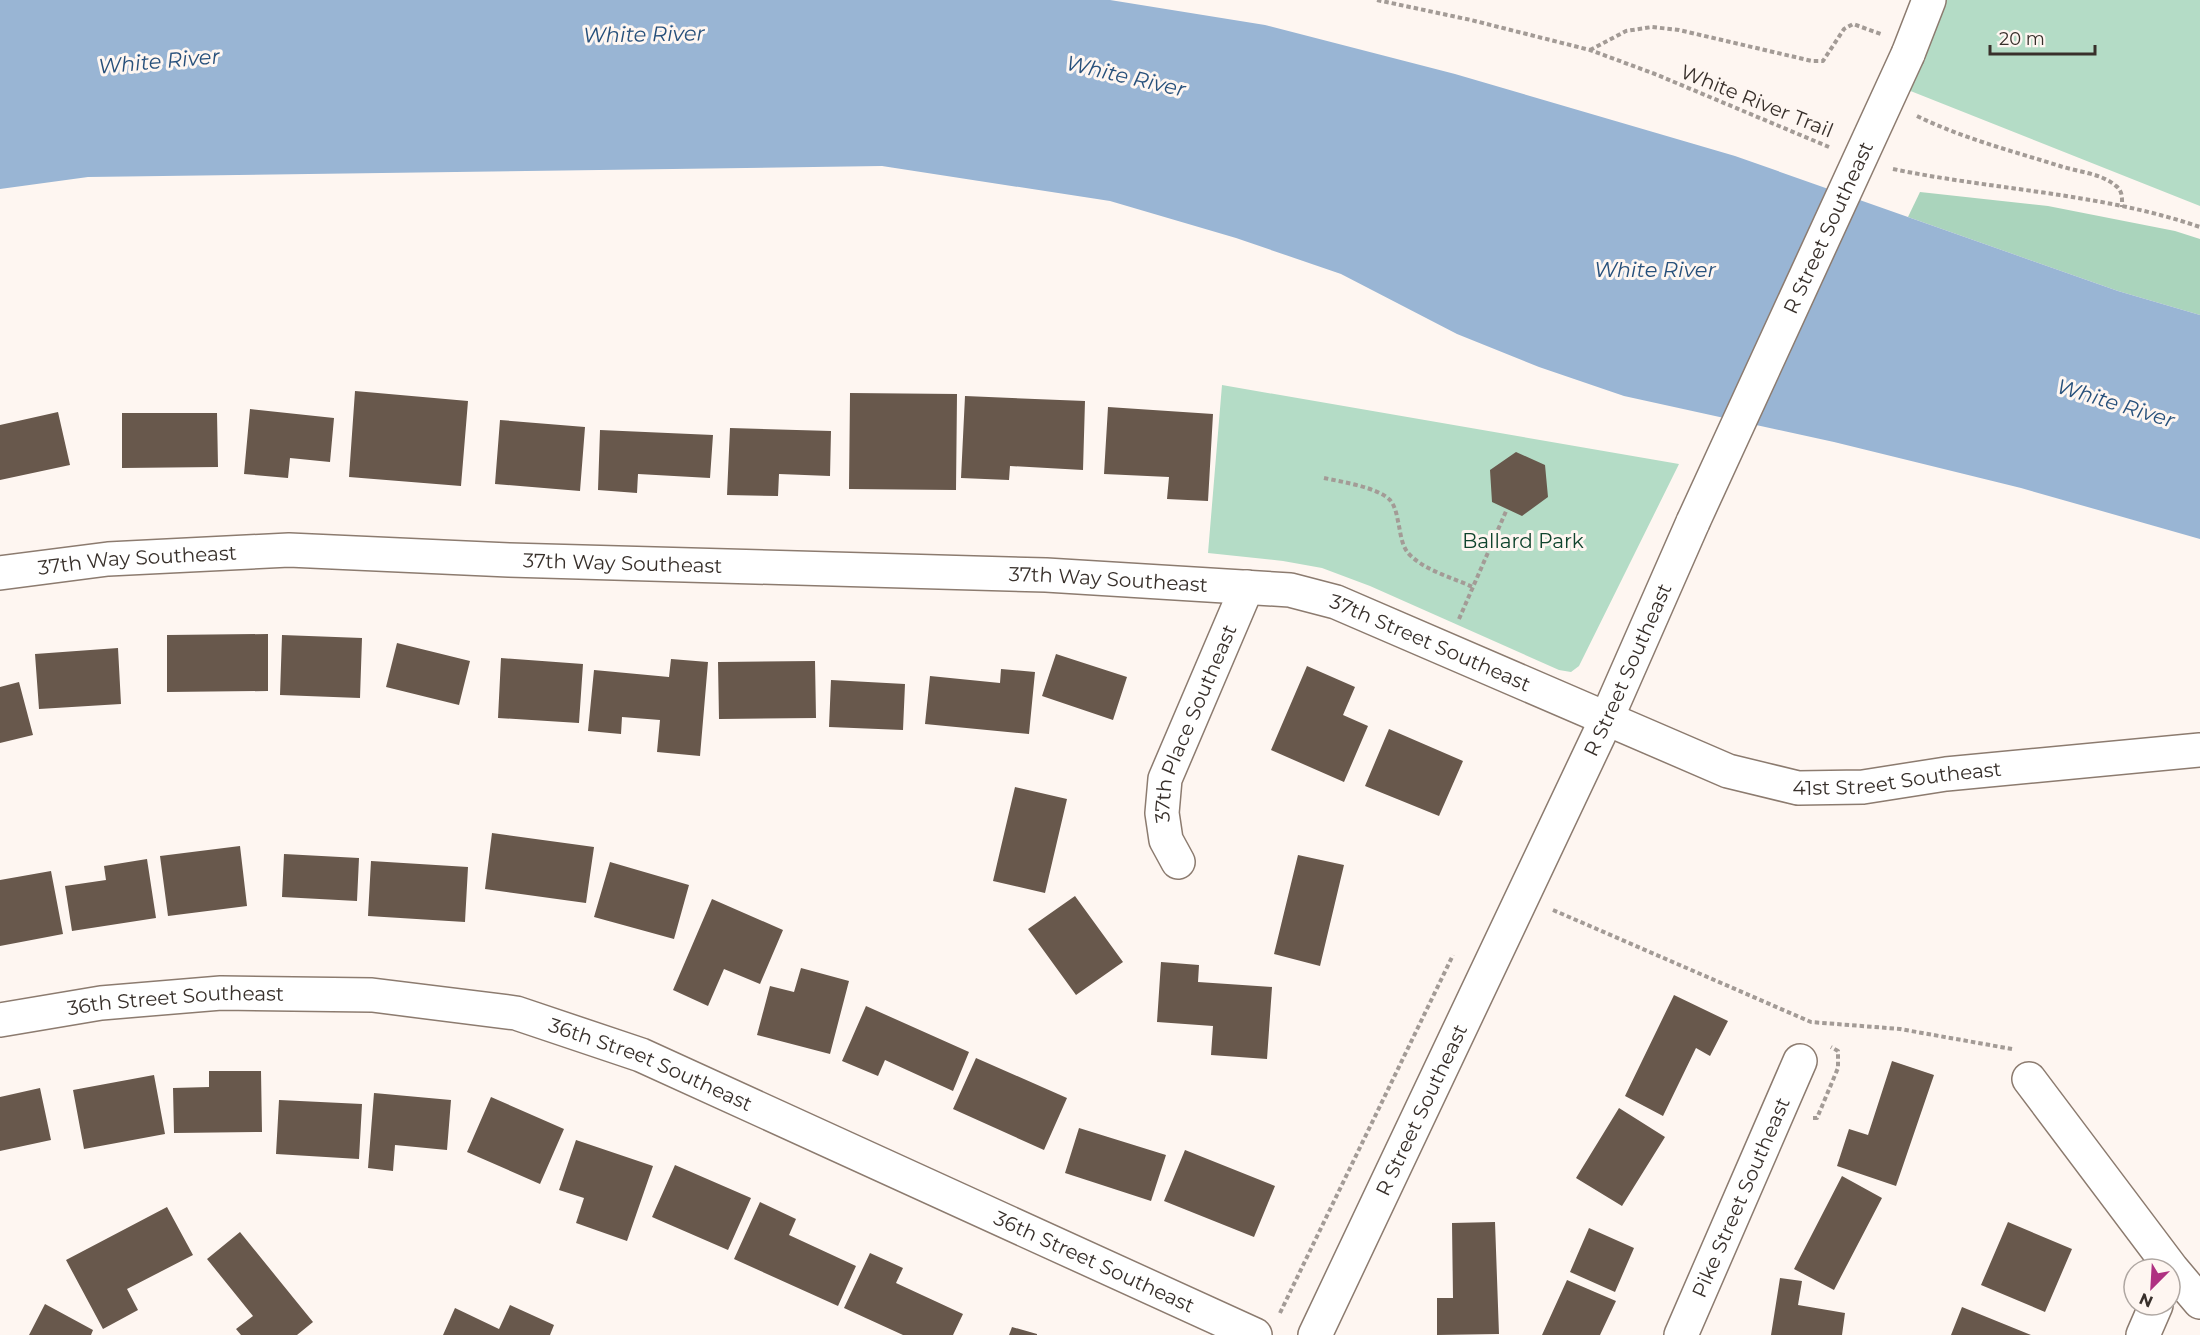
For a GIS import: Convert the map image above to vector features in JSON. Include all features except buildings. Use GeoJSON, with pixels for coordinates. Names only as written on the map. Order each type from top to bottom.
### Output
{"type":"FeatureCollection","features":[{"type":"Feature","properties":{"kind":"street","name":"R Street Southeast"},"geometry":{"type":"LineString","coordinates":[[1315,1335],[1606,720],[1693,522],[1910,50],[1929,0]]}},
{"type":"Feature","properties":{"kind":"street","name":"37th Way Southeast"},"geometry":{"type":"LineString","coordinates":[[0,573],[108,559],[289,550],[521,560],[1046,575],[1247,587]]}},
{"type":"Feature","properties":{"kind":"street","name":"37th Street Southeast"},"geometry":{"type":"LineString","coordinates":[[1247,587],[1290,590],[1336,602],[1606,720]]}},
{"type":"Feature","properties":{"kind":"street","name":"37th Place Southeast"},"geometry":{"type":"LineString","coordinates":[[1178,862],[1166,840],[1162,813],[1165,779],[1247,587]]}},
{"type":"Feature","properties":{"kind":"street","name":"41st Street Southeast"},"geometry":{"type":"LineString","coordinates":[[1606,720],[1728,771],[1798,788],[1863,787],[1946,774],[2200,750]]}},
{"type":"Feature","properties":{"kind":"street","name":"36th Street Southeast"},"geometry":{"type":"LineString","coordinates":[[0,1020],[100,1003],[221,993],[372,995],[516,1013],[641,1055],[1255,1335]]}},
{"type":"Feature","properties":{"kind":"street","name":"Pike Street Southeast"},"geometry":{"type":"LineString","coordinates":[[1681,1335],[1800,1061]]}},
{"type":"Feature","properties":{"kind":"street"},"geometry":{"type":"LineString","coordinates":[[2029,1079],[2161,1257]]}},
{"type":"Feature","properties":{"kind":"street"},"geometry":{"type":"LineString","coordinates":[[2182,1283],[2200,1302]]}},
{"type":"Feature","properties":{"kind":"street"},"geometry":{"type":"LineString","coordinates":[[2142,1335],[2150,1317]]}},
{"type":"Feature","properties":{"kind":"path","name":"White River Trail"},"geometry":{"type":"LineString","coordinates":[[1377,0],[1471,20],[1590,50],[1655,74],[1836,149]]}},
{"type":"Feature","properties":{"kind":"path"},"geometry":{"type":"LineString","coordinates":[[1590,50],[1626,31],[1652,27],[1679,30],[1812,61],[1823,61],[1844,29],[1852,24],[1910,50]]}},
{"type":"Feature","properties":{"kind":"path"},"geometry":{"type":"LineString","coordinates":[[1886,101],[1937,126],[2065,168],[2103,177],[2118,187],[2122,196],[2121,207]]}},
{"type":"Feature","properties":{"kind":"path"},"geometry":{"type":"LineString","coordinates":[[1889,168],[2165,214],[2200,227]]}},
{"type":"Feature","properties":{"kind":"path"},"geometry":{"type":"LineString","coordinates":[[1324,478],[1381,492],[1391,501],[1395,509],[1401,539],[1411,556],[1473,587]]}},
{"type":"Feature","properties":{"kind":"path"},"geometry":{"type":"LineString","coordinates":[[1445,650],[1507,509]]}},
{"type":"Feature","properties":{"kind":"path"},"geometry":{"type":"LineString","coordinates":[[1522,897],[1811,1022],[1900,1029],[2023,1051],[2029,1079]]}},
{"type":"Feature","properties":{"kind":"path"},"geometry":{"type":"LineString","coordinates":[[1280,1313],[1457,947]]}},
{"type":"Feature","properties":{"kind":"green space"},"geometry":{"type":"Polygon","coordinates":[[[1943,0],[2200,0],[2200,206],[1908,90],[1943,0]]]}},
{"type":"Feature","properties":{"kind":"green space"},"geometry":{"type":"Polygon","coordinates":[[[1920,192],[2048,206],[2175,231],[2200,239],[2200,315],[2118,291],[1908,217],[1920,192]]]}},
{"type":"Feature","properties":{"kind":"green space","name":"Ballard Park"},"geometry":{"type":"Polygon","coordinates":[[[1222,385],[1679,464],[1579,666],[1571,672],[1559,670],[1370,586],[1322,568],[1283,561],[1208,553],[1222,385]]]}},
{"type":"Feature","properties":{"kind":"water","name":"White River"},"geometry":{"type":"Polygon","coordinates":[[[0,0],[1110,0],[1265,25],[1455,74],[1735,156],[2118,291],[2200,315],[2200,539],[2021,488],[1834,442],[1624,396],[1539,367],[1457,334],[1341,274],[1236,238],[1110,201],[882,166],[88,177],[0,189],[0,0]]]}}]}
